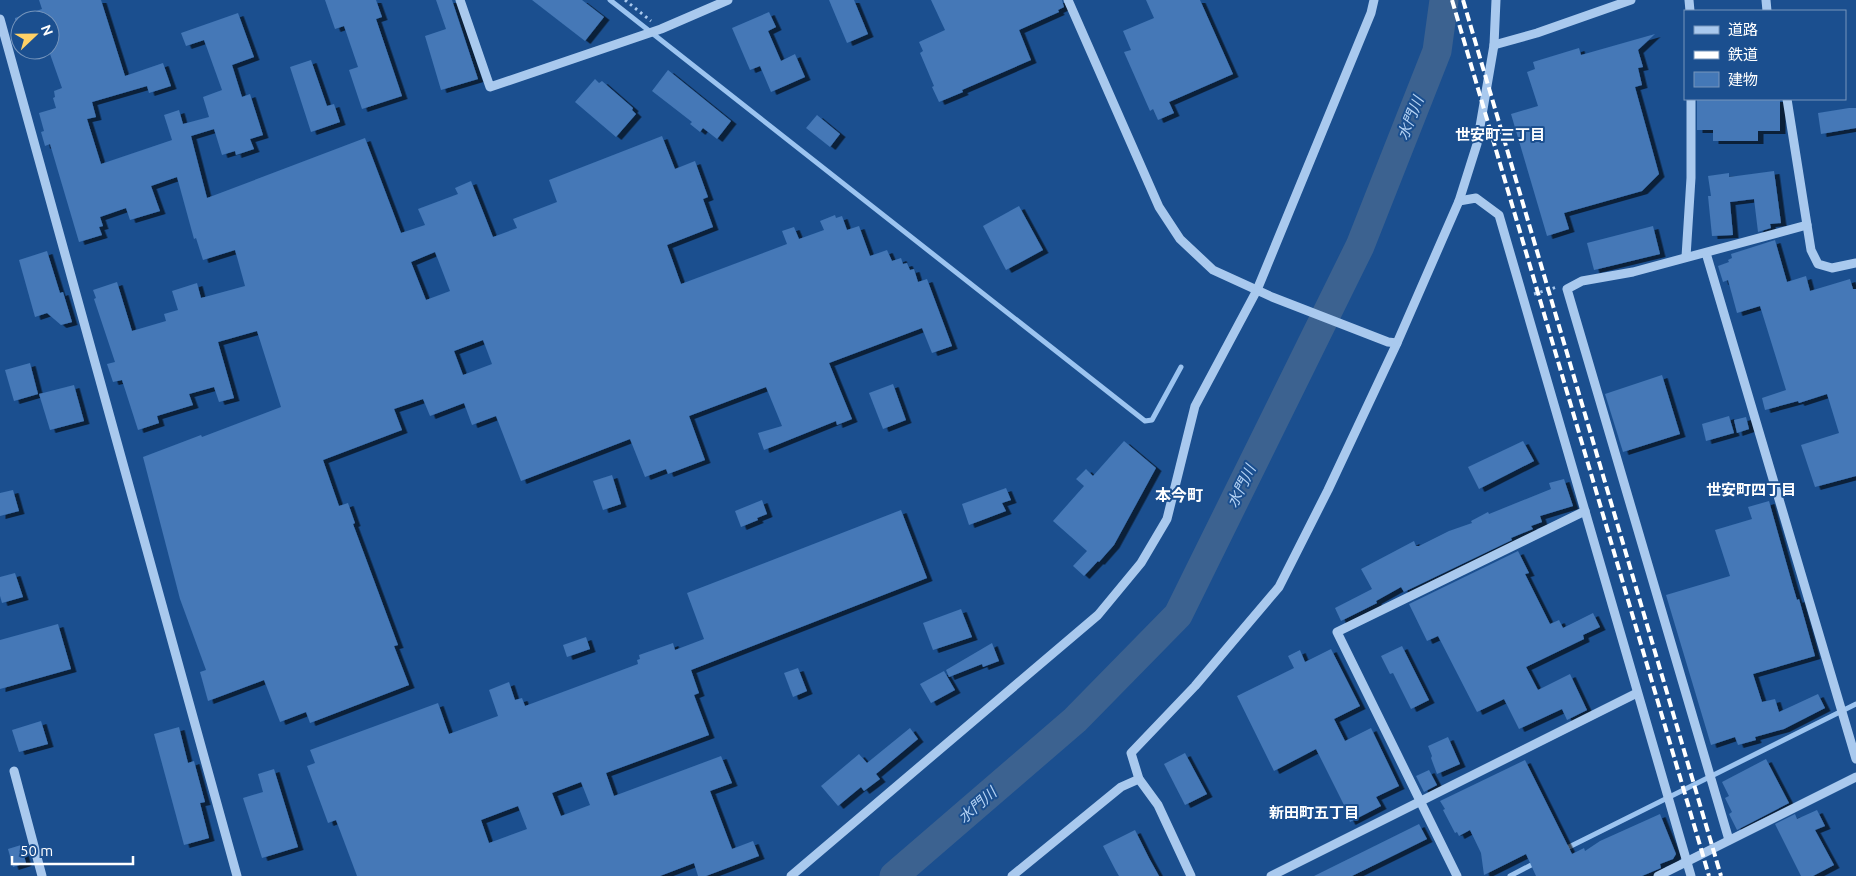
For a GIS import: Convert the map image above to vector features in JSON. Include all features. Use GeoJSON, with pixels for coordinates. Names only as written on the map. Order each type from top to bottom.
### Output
{"type":"FeatureCollection","features":[{"type":"Feature","properties":{"kind":"street"},"geometry":{"type":"LineString","coordinates":[[460,0],[490,88],[661,29],[728,0]]}},
{"type":"Feature","properties":{"kind":"street"},"geometry":{"type":"LineString","coordinates":[[1068,0],[1158,208],[1180,239],[1214,270],[1272,298],[1397,344]]}},
{"type":"Feature","properties":{"kind":"street"},"geometry":{"type":"LineString","coordinates":[[791,876],[1098,615],[1141,563],[1167,519],[1195,406],[1257,290],[1371,13],[1374,0]]}},
{"type":"Feature","properties":{"kind":"street"},"geometry":{"type":"LineString","coordinates":[[1191,876],[1158,805],[1139,779],[1131,753],[1195,686],[1279,587],[1328,490],[1397,344],[1459,201],[1477,144],[1494,45],[1496,0]]}},
{"type":"Feature","properties":{"kind":"street"},"geometry":{"type":"LineString","coordinates":[[1494,45],[1537,33],[1631,0]]}},
{"type":"Feature","properties":{"kind":"street"},"geometry":{"type":"LineString","coordinates":[[0,19],[237,876]]}},
{"type":"Feature","properties":{"kind":"street"},"geometry":{"type":"LineString","coordinates":[[1686,257],[1691,178],[1690,100]]}},
{"type":"Feature","properties":{"kind":"street"},"geometry":{"type":"LineString","coordinates":[[1787,100],[1811,250],[1818,264],[1832,268],[1856,263]]}},
{"type":"Feature","properties":{"kind":"street"},"geometry":{"type":"LineString","coordinates":[[1459,201],[1476,198],[1498,216],[1691,876]]}},
{"type":"Feature","properties":{"kind":"street"},"geometry":{"type":"LineString","coordinates":[[1729,840],[1567,289],[1582,282],[1633,272],[1807,225]]}},
{"type":"Feature","properties":{"kind":"street"},"geometry":{"type":"LineString","coordinates":[[1706,253],[1856,759]]}},
{"type":"Feature","properties":{"kind":"street"},"geometry":{"type":"LineString","coordinates":[[1457,876],[1337,632],[1585,511]]}},
{"type":"Feature","properties":{"kind":"street"},"geometry":{"type":"LineString","coordinates":[[1271,876],[1637,694]]}},
{"type":"Feature","properties":{"kind":"street"},"geometry":{"type":"LineString","coordinates":[[14,771],[42,876]]}},
{"type":"Feature","properties":{"kind":"street"},"geometry":{"type":"LineString","coordinates":[[1658,876],[1856,778]]}},
{"type":"Feature","properties":{"kind":"street"},"geometry":{"type":"LineString","coordinates":[[1012,876],[1121,787],[1139,779]]}},
{"type":"Feature","properties":{"kind":"path"},"geometry":{"type":"LineString","coordinates":[[625,0],[661,29]]}},
{"type":"Feature","properties":{"kind":"path"},"geometry":{"type":"LineString","coordinates":[[1522,297],[1558,287],[1567,289]]}},
{"type":"Feature","properties":{"kind":"building"},"geometry":{"type":"Polygon","coordinates":[[[39,0],[101,0],[125,76],[163,63],[171,86],[149,93],[147,86],[92,102],[96,117],[87,119],[101,164],[172,140],[164,115],[179,110],[183,124],[209,117],[203,97],[222,90],[204,40],[186,46],[181,33],[238,13],[254,57],[232,65],[242,97],[250,94],[263,135],[250,139],[254,149],[236,155],[235,151],[222,155],[214,129],[191,136],[207,198],[365,138],[401,233],[425,225],[418,209],[458,194],[455,188],[471,181],[493,237],[517,228],[513,219],[557,202],[549,180],[662,136],[675,169],[695,161],[708,197],[703,199],[713,227],[667,245],[681,284],[787,244],[782,231],[794,227],[799,239],[824,230],[820,221],[835,215],[836,218],[842,216],[847,230],[859,226],[870,256],[887,250],[892,261],[901,258],[903,264],[907,263],[910,270],[914,269],[918,282],[927,279],[952,346],[932,353],[922,328],[829,363],[852,419],[837,425],[836,421],[764,450],[758,433],[782,426],[766,387],[689,416],[705,460],[668,474],[666,469],[645,477],[630,439],[521,481],[496,416],[472,425],[464,403],[430,416],[423,399],[394,409],[402,430],[323,460],[339,506],[348,503],[355,523],[353,524],[398,645],[394,646],[409,685],[310,723],[306,712],[280,722],[264,680],[208,701],[200,672],[206,670],[180,599],[143,457],[281,407],[257,331],[218,342],[234,398],[219,402],[214,387],[189,394],[193,405],[157,416],[159,423],[138,430],[122,380],[113,382],[107,364],[115,362],[94,299],[96,298],[93,290],[117,282],[132,331],[166,321],[164,314],[178,310],[172,291],[197,283],[201,298],[245,286],[235,250],[203,260],[196,238],[194,239],[177,177],[151,186],[160,211],[130,220],[126,208],[100,217],[103,226],[99,227],[102,235],[79,242],[50,144],[45,146],[41,132],[44,131],[39,113],[56,108],[53,98],[55,97],[54,91],[62,88],[52,60],[60,60],[60,10],[39,10],[42,9],[39,0]],[[435,252],[411,262],[426,300],[450,291],[435,252]],[[483,340],[454,351],[463,375],[492,364],[483,340]]]}},
{"type":"Feature","properties":{"kind":"building"},"geometry":{"type":"Polygon","coordinates":[[[325,0],[376,0],[382,17],[376,19],[402,96],[362,109],[349,70],[358,67],[344,26],[335,29],[325,0]]]}},
{"type":"Feature","properties":{"kind":"building"},"geometry":{"type":"Polygon","coordinates":[[[436,0],[452,0],[478,79],[441,90],[425,36],[446,29],[436,0]]]}},
{"type":"Feature","properties":{"kind":"building"},"geometry":{"type":"Polygon","coordinates":[[[532,0],[582,0],[604,17],[585,41],[532,0]]]}},
{"type":"Feature","properties":{"kind":"building"},"geometry":{"type":"Polygon","coordinates":[[[829,0],[854,0],[868,34],[847,43],[829,0]]]}},
{"type":"Feature","properties":{"kind":"building"},"geometry":{"type":"Polygon","coordinates":[[[931,0],[1062,0],[1064,7],[1058,10],[1059,12],[1019,30],[1031,60],[939,102],[920,53],[923,51],[919,42],[945,30],[931,0]]]}},
{"type":"Feature","properties":{"kind":"building"},"geometry":{"type":"Polygon","coordinates":[[[1146,0],[1200,0],[1233,74],[1169,102],[1174,113],[1158,120],[1153,109],[1150,111],[1124,52],[1131,50],[1123,31],[1154,18],[1146,0]]]}},
{"type":"Feature","properties":{"kind":"building"},"geometry":{"type":"Polygon","coordinates":[[[769,12],[776,27],[768,31],[781,61],[795,54],[805,77],[771,92],[760,66],[750,70],[732,28],[769,12]]]}},
{"type":"Feature","properties":{"kind":"building"},"geometry":{"type":"Polygon","coordinates":[[[1655,34],[1638,50],[1643,67],[1638,68],[1642,85],[1635,87],[1659,174],[1642,191],[1564,213],[1569,229],[1547,236],[1511,114],[1538,106],[1527,72],[1535,69],[1533,62],[1579,48],[1581,55],[1655,34]]]}},
{"type":"Feature","properties":{"kind":"building"},"geometry":{"type":"Polygon","coordinates":[[[311,60],[327,106],[334,104],[340,122],[311,132],[290,67],[311,60]]]}},
{"type":"Feature","properties":{"kind":"building"},"geometry":{"type":"Polygon","coordinates":[[[668,70],[731,121],[717,139],[703,128],[700,132],[690,124],[692,122],[652,91],[668,70]]]}},
{"type":"Feature","properties":{"kind":"building"},"geometry":{"type":"Polygon","coordinates":[[[595,79],[599,83],[602,81],[633,108],[632,110],[636,114],[616,137],[575,102],[595,79]]]}},
{"type":"Feature","properties":{"kind":"building"},"geometry":{"type":"Polygon","coordinates":[[[1697,100],[1780,100],[1780,131],[1758,131],[1758,141],[1713,141],[1713,130],[1697,130],[1697,100]]]}},
{"type":"Feature","properties":{"kind":"building"},"geometry":{"type":"Polygon","coordinates":[[[1856,108],[1856,128],[1821,134],[1818,113],[1856,108]]]}},
{"type":"Feature","properties":{"kind":"building"},"geometry":{"type":"Polygon","coordinates":[[[817,115],[840,134],[830,147],[806,128],[817,115]]]}},
{"type":"Feature","properties":{"kind":"building"},"geometry":{"type":"Polygon","coordinates":[[[1774,171],[1781,223],[1770,224],[1771,228],[1758,232],[1754,199],[1730,202],[1733,235],[1712,236],[1708,196],[1711,196],[1708,176],[1729,173],[1729,177],[1774,171]]]}},
{"type":"Feature","properties":{"kind":"building"},"geometry":{"type":"Polygon","coordinates":[[[1019,206],[1043,250],[1006,270],[983,226],[1019,206]]]}},
{"type":"Feature","properties":{"kind":"building"},"geometry":{"type":"Polygon","coordinates":[[[1653,226],[1660,254],[1594,270],[1587,243],[1653,226]]]}},
{"type":"Feature","properties":{"kind":"building"},"geometry":{"type":"Polygon","coordinates":[[[1775,240],[1787,282],[1806,276],[1810,291],[1850,279],[1853,289],[1856,289],[1856,476],[1815,487],[1801,445],[1839,433],[1827,394],[1799,403],[1798,401],[1765,410],[1762,398],[1786,390],[1760,306],[1737,313],[1728,280],[1723,282],[1718,266],[1729,262],[1728,260],[1732,258],[1731,254],[1775,240]]]}},
{"type":"Feature","properties":{"kind":"building"},"geometry":{"type":"Polygon","coordinates":[[[47,251],[60,293],[63,292],[72,322],[61,325],[47,313],[35,317],[19,260],[47,251]]]}},
{"type":"Feature","properties":{"kind":"building"},"geometry":{"type":"Polygon","coordinates":[[[30,363],[38,394],[14,401],[5,370],[30,363]]]}},
{"type":"Feature","properties":{"kind":"building"},"geometry":{"type":"Polygon","coordinates":[[[1662,375],[1680,434],[1623,452],[1605,394],[1662,375]]]}},
{"type":"Feature","properties":{"kind":"building"},"geometry":{"type":"Polygon","coordinates":[[[893,384],[906,420],[883,429],[869,393],[893,384]]]}},
{"type":"Feature","properties":{"kind":"building"},"geometry":{"type":"Polygon","coordinates":[[[74,385],[84,421],[50,430],[39,394],[74,385]]]}},
{"type":"Feature","properties":{"kind":"building"},"geometry":{"type":"Polygon","coordinates":[[[1729,416],[1734,433],[1706,441],[1702,424],[1729,416]]]}},
{"type":"Feature","properties":{"kind":"building"},"geometry":{"type":"Polygon","coordinates":[[[1746,417],[1749,429],[1737,433],[1734,420],[1746,417]]]}},
{"type":"Feature","properties":{"kind":"building"},"geometry":{"type":"Polygon","coordinates":[[[1124,441],[1156,468],[1114,545],[1084,576],[1073,566],[1087,551],[1053,521],[1084,486],[1076,479],[1086,469],[1093,476],[1124,441]]]}},
{"type":"Feature","properties":{"kind":"building"},"geometry":{"type":"Polygon","coordinates":[[[1523,441],[1534,461],[1479,489],[1468,467],[1523,441]]]}},
{"type":"Feature","properties":{"kind":"building"},"geometry":{"type":"Polygon","coordinates":[[[612,475],[621,504],[603,510],[593,481],[612,475]]]}},
{"type":"Feature","properties":{"kind":"building"},"geometry":{"type":"Polygon","coordinates":[[[1564,479],[1573,506],[1540,516],[1542,522],[1531,526],[1533,529],[1511,538],[1512,540],[1404,592],[1401,587],[1376,601],[1377,603],[1341,621],[1335,608],[1372,589],[1361,569],[1414,541],[1416,546],[1419,546],[1449,531],[1472,523],[1471,521],[1488,512],[1489,514],[1551,489],[1549,483],[1564,479]]]}},
{"type":"Feature","properties":{"kind":"building"},"geometry":{"type":"Polygon","coordinates":[[[1006,488],[1011,500],[1002,503],[1006,511],[969,525],[962,504],[1006,488]]]}},
{"type":"Feature","properties":{"kind":"building"},"geometry":{"type":"Polygon","coordinates":[[[13,490],[19,511],[0,516],[0,493],[13,490]]]}},
{"type":"Feature","properties":{"kind":"building"},"geometry":{"type":"Polygon","coordinates":[[[762,500],[767,514],[741,527],[735,511],[762,500]]]}},
{"type":"Feature","properties":{"kind":"building"},"geometry":{"type":"Polygon","coordinates":[[[1769,501],[1815,656],[1753,674],[1762,702],[1775,699],[1779,712],[1818,694],[1825,708],[1784,729],[1755,737],[1756,740],[1738,745],[1735,737],[1711,745],[1666,595],[1730,576],[1715,530],[1752,519],[1748,507],[1769,501]]]}},
{"type":"Feature","properties":{"kind":"building"},"geometry":{"type":"Polygon","coordinates":[[[901,510],[927,578],[691,670],[699,693],[694,695],[709,735],[606,773],[614,796],[721,756],[732,783],[710,791],[732,849],[753,841],[759,856],[706,876],[698,876],[694,863],[660,876],[357,876],[336,820],[328,823],[307,766],[315,763],[310,750],[438,703],[449,734],[498,716],[489,690],[509,682],[515,700],[522,698],[525,706],[638,664],[639,655],[673,643],[675,650],[704,639],[687,593],[901,510]],[[581,782],[552,793],[561,816],[590,805],[581,782]],[[518,806],[481,820],[489,843],[527,829],[518,806]]]}},
{"type":"Feature","properties":{"kind":"building"},"geometry":{"type":"Polygon","coordinates":[[[1518,551],[1529,573],[1525,574],[1550,624],[1559,620],[1563,628],[1593,613],[1600,627],[1583,635],[1584,639],[1526,667],[1538,690],[1570,674],[1587,710],[1567,720],[1562,709],[1519,729],[1504,699],[1477,712],[1438,636],[1427,641],[1409,604],[1518,551]]]}},
{"type":"Feature","properties":{"kind":"building"},"geometry":{"type":"Polygon","coordinates":[[[15,573],[23,597],[2,603],[0,577],[15,573]]]}},
{"type":"Feature","properties":{"kind":"building"},"geometry":{"type":"Polygon","coordinates":[[[961,609],[972,637],[933,650],[923,623],[961,609]]]}},
{"type":"Feature","properties":{"kind":"building"},"geometry":{"type":"Polygon","coordinates":[[[58,624],[71,669],[0,689],[0,640],[58,624]]]}},
{"type":"Feature","properties":{"kind":"building"},"geometry":{"type":"Polygon","coordinates":[[[586,637],[590,649],[567,657],[563,645],[586,637]]]}},
{"type":"Feature","properties":{"kind":"building"},"geometry":{"type":"Polygon","coordinates":[[[992,643],[999,661],[983,667],[982,664],[949,677],[946,670],[992,643]]]}},
{"type":"Feature","properties":{"kind":"building"},"geometry":{"type":"Polygon","coordinates":[[[1402,646],[1429,700],[1411,709],[1393,673],[1390,674],[1381,656],[1402,646]]]}},
{"type":"Feature","properties":{"kind":"building"},"geometry":{"type":"Polygon","coordinates":[[[1331,649],[1360,706],[1334,719],[1345,741],[1371,728],[1399,786],[1376,797],[1381,806],[1350,822],[1344,810],[1346,809],[1316,749],[1274,771],[1237,696],[1294,668],[1288,656],[1300,650],[1305,662],[1331,649]]]}},
{"type":"Feature","properties":{"kind":"building"},"geometry":{"type":"Polygon","coordinates":[[[798,668],[807,691],[793,697],[784,673],[798,668]]]}},
{"type":"Feature","properties":{"kind":"building"},"geometry":{"type":"Polygon","coordinates":[[[944,671],[955,690],[931,703],[920,684],[944,671]]]}},
{"type":"Feature","properties":{"kind":"building"},"geometry":{"type":"Polygon","coordinates":[[[41,721],[48,744],[19,752],[12,730],[41,721]]]}},
{"type":"Feature","properties":{"kind":"building"},"geometry":{"type":"Polygon","coordinates":[[[179,727],[188,763],[194,761],[205,802],[200,803],[209,838],[184,845],[154,734],[179,727]]]}},
{"type":"Feature","properties":{"kind":"building"},"geometry":{"type":"Polygon","coordinates":[[[910,728],[918,739],[876,774],[880,779],[864,791],[861,787],[838,806],[821,786],[859,754],[867,763],[910,728]]]}},
{"type":"Feature","properties":{"kind":"building"},"geometry":{"type":"Polygon","coordinates":[[[1448,737],[1460,764],[1437,774],[1428,746],[1448,737]]]}},
{"type":"Feature","properties":{"kind":"building"},"geometry":{"type":"Polygon","coordinates":[[[1185,753],[1207,794],[1185,805],[1164,764],[1185,753]]]}},
{"type":"Feature","properties":{"kind":"building"},"geometry":{"type":"Polygon","coordinates":[[[1766,759],[1789,803],[1737,830],[1729,814],[1732,812],[1725,798],[1729,796],[1722,782],[1766,759]]]}},
{"type":"Feature","properties":{"kind":"building"},"geometry":{"type":"Polygon","coordinates":[[[1525,760],[1572,854],[1584,848],[1585,851],[1600,841],[1660,814],[1676,854],[1673,859],[1660,864],[1661,868],[1642,876],[1536,876],[1526,854],[1484,875],[1481,853],[1470,830],[1459,836],[1457,832],[1455,833],[1440,801],[1525,760]]]}},
{"type":"Feature","properties":{"kind":"building"},"geometry":{"type":"Polygon","coordinates":[[[274,769],[298,847],[262,858],[243,798],[263,792],[258,774],[274,769]]]}},
{"type":"Feature","properties":{"kind":"building"},"geometry":{"type":"Polygon","coordinates":[[[1429,770],[1437,785],[1424,792],[1416,776],[1429,770]]]}},
{"type":"Feature","properties":{"kind":"building"},"geometry":{"type":"Polygon","coordinates":[[[1817,810],[1825,826],[1815,830],[1834,865],[1813,876],[1801,876],[1775,824],[1795,814],[1797,819],[1817,810]]]}},
{"type":"Feature","properties":{"kind":"building"},"geometry":{"type":"Polygon","coordinates":[[[1419,824],[1427,839],[1352,876],[1314,876],[1419,824]]]}},
{"type":"Feature","properties":{"kind":"building"},"geometry":{"type":"Polygon","coordinates":[[[1135,830],[1159,876],[1119,876],[1116,871],[1103,846],[1135,830]]]}},
{"type":"Feature","properties":{"kind":"building"},"geometry":{"type":"Polygon","coordinates":[[[21,845],[26,863],[13,867],[8,849],[21,845]]]}},
{"type":"Feature","properties":{"kind":"waterway"},"geometry":{"type":"LineString","coordinates":[[610,0],[1145,421],[1152,420],[1181,367]]}},
{"type":"Feature","properties":{"kind":"waterway","name":"水門川"},"geometry":{"type":"LineString","coordinates":[[894,876],[1075,720],[1178,615],[1360,246],[1437,51],[1444,0]]}},
{"type":"Feature","properties":{"kind":"waterway"},"geometry":{"type":"LineString","coordinates":[[1563,850],[1856,704]]}},
{"type":"Feature","properties":{"kind":"waterway"},"geometry":{"type":"LineString","coordinates":[[1510,876],[1535,863]]}},
{"type":"Feature","properties":{"kind":"railway"},"geometry":{"type":"LineString","coordinates":[[1452,0],[1709,876]]}},
{"type":"Feature","properties":{"kind":"railway"},"geometry":{"type":"LineString","coordinates":[[1463,0],[1721,876]]}},
{"type":"Feature","properties":{"kind":"district","name":"世安町三丁目"},"geometry":{"type":"Point","coordinates":[1500,134]}},
{"type":"Feature","properties":{"kind":"district","name":"世安町四丁目"},"geometry":{"type":"Point","coordinates":[1751,489]}},
{"type":"Feature","properties":{"kind":"district","name":"本今町"},"geometry":{"type":"Point","coordinates":[1179,495]}},
{"type":"Feature","properties":{"kind":"district","name":"新田町五丁目"},"geometry":{"type":"Point","coordinates":[1314,812]}}]}
